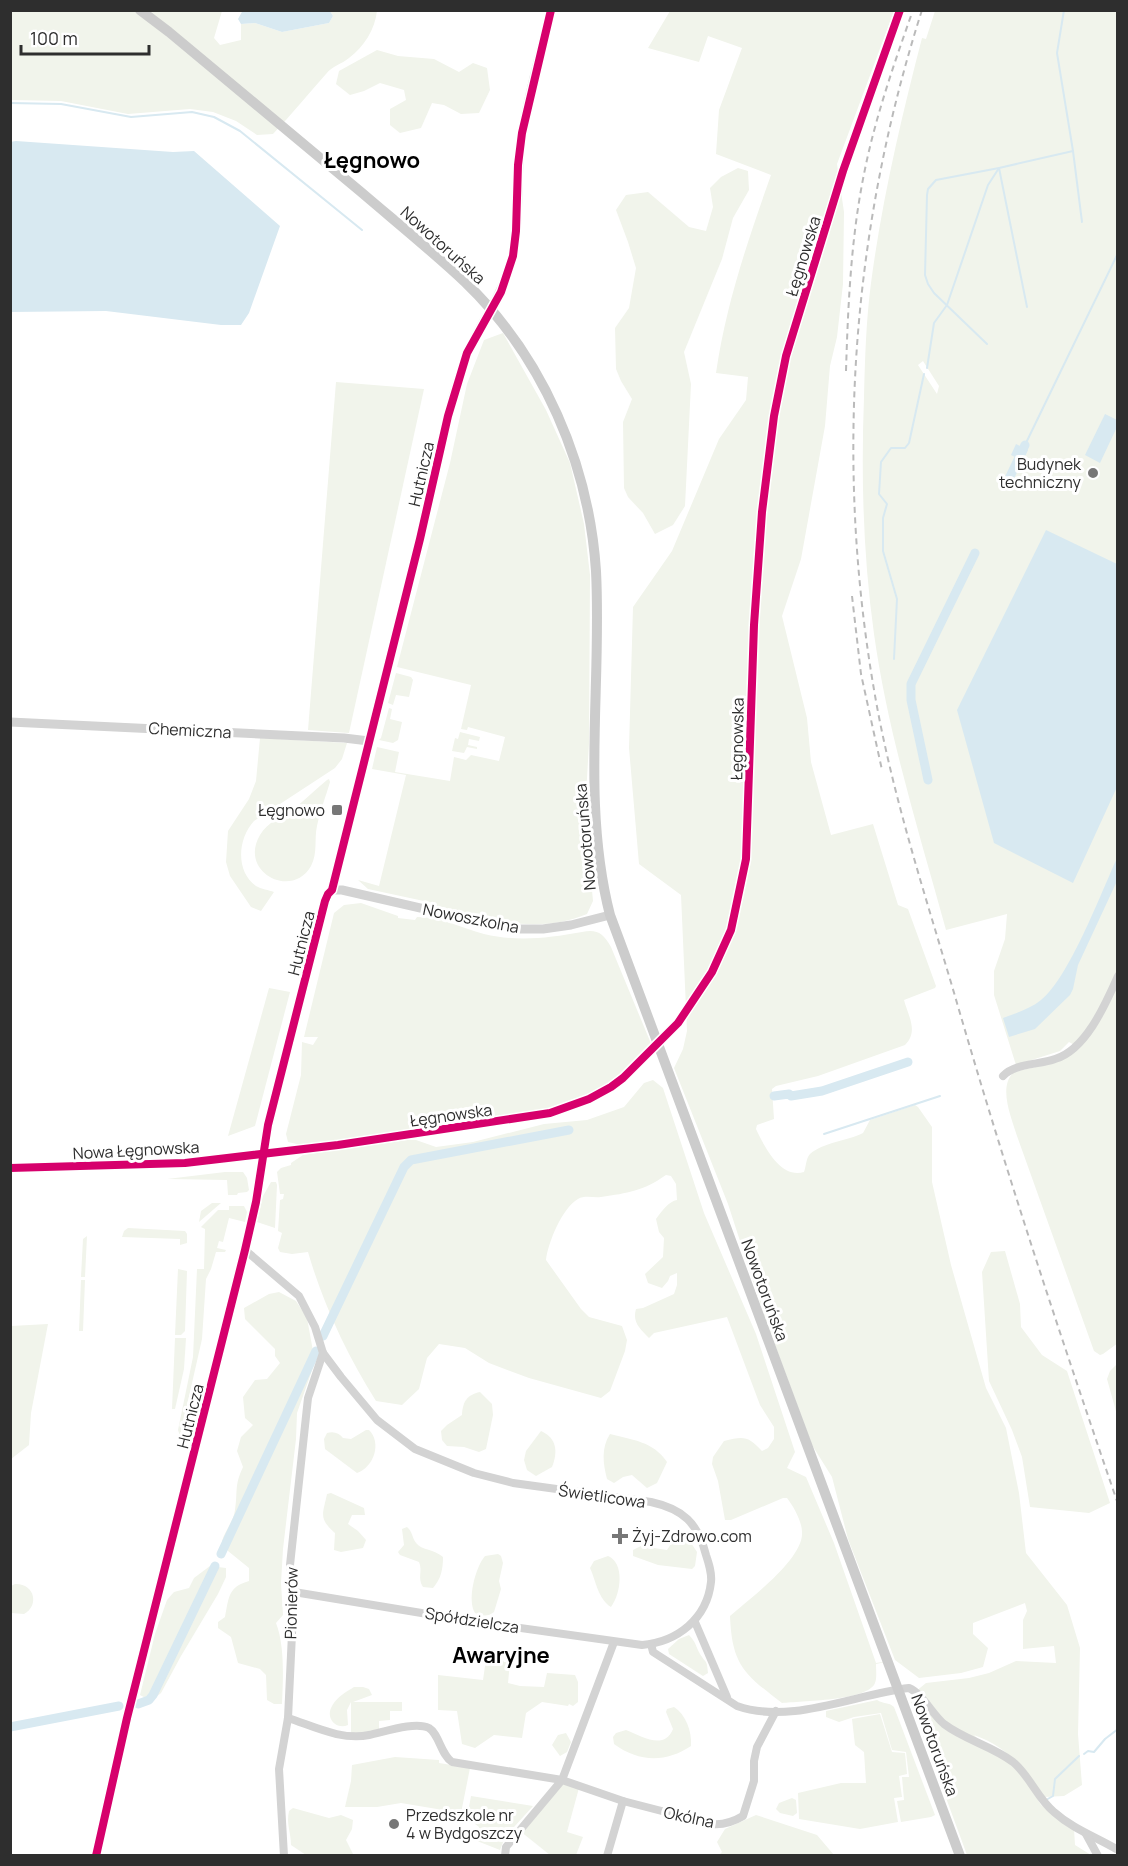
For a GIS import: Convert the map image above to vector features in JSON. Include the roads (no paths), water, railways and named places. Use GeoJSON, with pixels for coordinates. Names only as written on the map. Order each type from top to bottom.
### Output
{"type":"FeatureCollection","features":[{"type":"Feature","properties":{"kind":"main road","name":"Nowotoruńska"},"geometry":{"type":"LineString","coordinates":[[140,10],[426,248],[466,284],[490,309],[514,340],[543,386],[564,430],[589,513],[594,542],[597,610],[595,819],[600,878],[610,915],[960,1856]]}},
{"type":"Feature","properties":{"kind":"street","name":"Hutnicza"},"geometry":{"type":"LineString","coordinates":[[96,1856],[127,1718],[245,1250],[256,1202],[268,1125],[322,911],[328,894],[333,890],[448,416],[467,353],[501,292],[513,256],[522,133],[551,10]]}},
{"type":"Feature","properties":{"kind":"street","name":"Łęgnowska"},"geometry":{"type":"LineString","coordinates":[[263,1154],[519,1119],[550,1113],[580,1103],[611,1087],[639,1062],[678,1023],[712,972],[731,930],[746,859],[753,625],[762,512],[774,416],[786,356],[830,213],[900,10]]}},
{"type":"Feature","properties":{"kind":"street","name":"Chemiczna"},"geometry":{"type":"LineString","coordinates":[[10,722],[369,741]]}},
{"type":"Feature","properties":{"kind":"street","name":"Nowoszkolna"},"geometry":{"type":"LineString","coordinates":[[333,890],[342,890],[512,929],[543,929],[571,925],[610,915]]}},
{"type":"Feature","properties":{"kind":"street"},"geometry":{"type":"LineString","coordinates":[[1003,1076],[1011,1070],[1057,1059],[1071,1050],[1094,1023],[1118,976]]}},
{"type":"Feature","properties":{"kind":"street","name":"Nowa Łęgnowska"},"geometry":{"type":"LineString","coordinates":[[10,1168],[185,1163],[263,1154]]}},
{"type":"Feature","properties":{"kind":"street","name":"Świetlicowa"},"geometry":{"type":"LineString","coordinates":[[245,1250],[299,1296],[315,1327],[323,1353],[377,1420],[415,1449],[474,1473],[513,1483],[651,1502],[667,1506],[689,1520],[699,1534],[711,1575],[708,1593],[694,1622]]}},
{"type":"Feature","properties":{"kind":"street","name":"Pionierów"},"geometry":{"type":"LineString","coordinates":[[284,1856],[279,1769],[288,1718],[294,1592],[291,1565],[308,1398],[323,1353]]}},
{"type":"Feature","properties":{"kind":"street","name":"Spółdzielcza"},"geometry":{"type":"LineString","coordinates":[[294,1592],[464,1620],[633,1644],[651,1644],[668,1639],[694,1622]]}},
{"type":"Feature","properties":{"kind":"street"},"geometry":{"type":"LineString","coordinates":[[694,1622],[728,1699]]}},
{"type":"Feature","properties":{"kind":"street"},"geometry":{"type":"LineString","coordinates":[[505,1856],[506,1847],[562,1780],[614,1642]]}},
{"type":"Feature","properties":{"kind":"street"},"geometry":{"type":"LineString","coordinates":[[651,1644],[653,1652],[737,1706],[748,1710],[776,1711],[811,1708],[898,1689],[915,1690],[946,1726],[1010,1760],[1020,1768],[1054,1812],[1118,1850]]}},
{"type":"Feature","properties":{"kind":"street","name":"Okólna"},"geometry":{"type":"LineString","coordinates":[[288,1718],[353,1737],[398,1728],[423,1727],[433,1731],[446,1757],[452,1762],[562,1780],[623,1801],[712,1824],[726,1823],[743,1816],[754,1781],[754,1761],[758,1747],[776,1711]]}},
{"type":"Feature","properties":{"kind":"street"},"geometry":{"type":"LineString","coordinates":[[607,1856],[623,1801]]}},
{"type":"Feature","properties":{"kind":"street"},"geometry":{"type":"LineString","coordinates":[[1086,1833],[1098,1856]]}},
{"type":"Feature","properties":{"kind":"waterway"},"geometry":{"type":"LineString","coordinates":[[927,368],[934,323],[947,305],[988,185],[999,168],[1073,151],[1057,53],[1064,10]]}},
{"type":"Feature","properties":{"kind":"waterway"},"geometry":{"type":"LineString","coordinates":[[10,103],[61,104],[131,117],[192,112],[214,117],[240,131],[362,230]]}},
{"type":"Feature","properties":{"kind":"waterway"},"geometry":{"type":"LineString","coordinates":[[1073,151],[1082,222]]}},
{"type":"Feature","properties":{"kind":"waterway"},"geometry":{"type":"LineString","coordinates":[[987,344],[934,293],[925,275],[927,195],[928,189],[936,180],[999,168],[1027,307]]}},
{"type":"Feature","properties":{"kind":"waterway"},"geometry":{"type":"LineString","coordinates":[[1025,445],[1118,253]]}},
{"type":"Feature","properties":{"kind":"waterway"},"geometry":{"type":"LineString","coordinates":[[894,659],[897,599],[883,551],[883,518],[887,504],[879,494],[881,462],[891,448],[905,448],[909,443],[924,374]]}},
{"type":"Feature","properties":{"kind":"waterway"},"geometry":{"type":"LineString","coordinates":[[1007,483],[1025,445]]}},
{"type":"Feature","properties":{"kind":"waterway"},"geometry":{"type":"LineString","coordinates":[[928,780],[911,700],[911,684],[975,553]]}},
{"type":"Feature","properties":{"kind":"waterway"},"geometry":{"type":"LineString","coordinates":[[774,1096],[822,1091],[908,1062]]}},
{"type":"Feature","properties":{"kind":"waterway"},"geometry":{"type":"LineString","coordinates":[[824,1134],[940,1096]]}},
{"type":"Feature","properties":{"kind":"waterway"},"geometry":{"type":"LineString","coordinates":[[323,1336],[404,1167],[411,1160],[569,1130]]}},
{"type":"Feature","properties":{"kind":"waterway"},"geometry":{"type":"LineString","coordinates":[[221,1554],[316,1351]]}},
{"type":"Feature","properties":{"kind":"waterway"},"geometry":{"type":"LineString","coordinates":[[138,1704],[149,1700],[153,1695],[215,1566]]}},
{"type":"Feature","properties":{"kind":"waterway"},"geometry":{"type":"LineString","coordinates":[[10,1727],[119,1706]]}},
{"type":"Feature","properties":{"kind":"waterway"},"geometry":{"type":"LineString","coordinates":[[1084,1754],[1088,1751],[1094,1752],[1118,1729]]}},
{"type":"Feature","properties":{"kind":"waterway"},"geometry":{"type":"LineString","coordinates":[[1046,1800],[1053,1796],[1055,1779],[1079,1756]]}},
{"type":"Feature","properties":{"kind":"railway"},"geometry":{"type":"LineString","coordinates":[[846,371],[853,247],[864,174],[879,112],[913,10]]}},
{"type":"Feature","properties":{"kind":"railway"},"geometry":{"type":"LineString","coordinates":[[922,10],[897,96],[878,183],[864,271],[856,359],[853,447],[856,536],[864,624],[878,712],[894,786],[914,859],[1014,1192],[1118,1504]]}},
{"type":"Feature","properties":{"kind":"railway"},"geometry":{"type":"LineString","coordinates":[[852,596],[861,674],[882,770]]}},
{"type":"Feature","properties":{"kind":"place","name":"Budynek techniczny"},"geometry":{"type":"Point","coordinates":[1093,473]}},
{"type":"Feature","properties":{"kind":"place","name":"Łęgnowo"},"geometry":{"type":"Point","coordinates":[337,810]}},
{"type":"Feature","properties":{"kind":"place","name":"Żyj-Zdrowo.com"},"geometry":{"type":"Point","coordinates":[620,1536]}},
{"type":"Feature","properties":{"kind":"place","name":"Przedszkole nr 4 w Bydgoszczy"},"geometry":{"type":"Point","coordinates":[394,1824]}},
{"type":"Feature","properties":{"kind":"district","name":"Łęgnowo"},"geometry":{"type":"Point","coordinates":[372,160]}},
{"type":"Feature","properties":{"kind":"district","name":"Awaryjne"},"geometry":{"type":"Point","coordinates":[501,1655]}}]}
